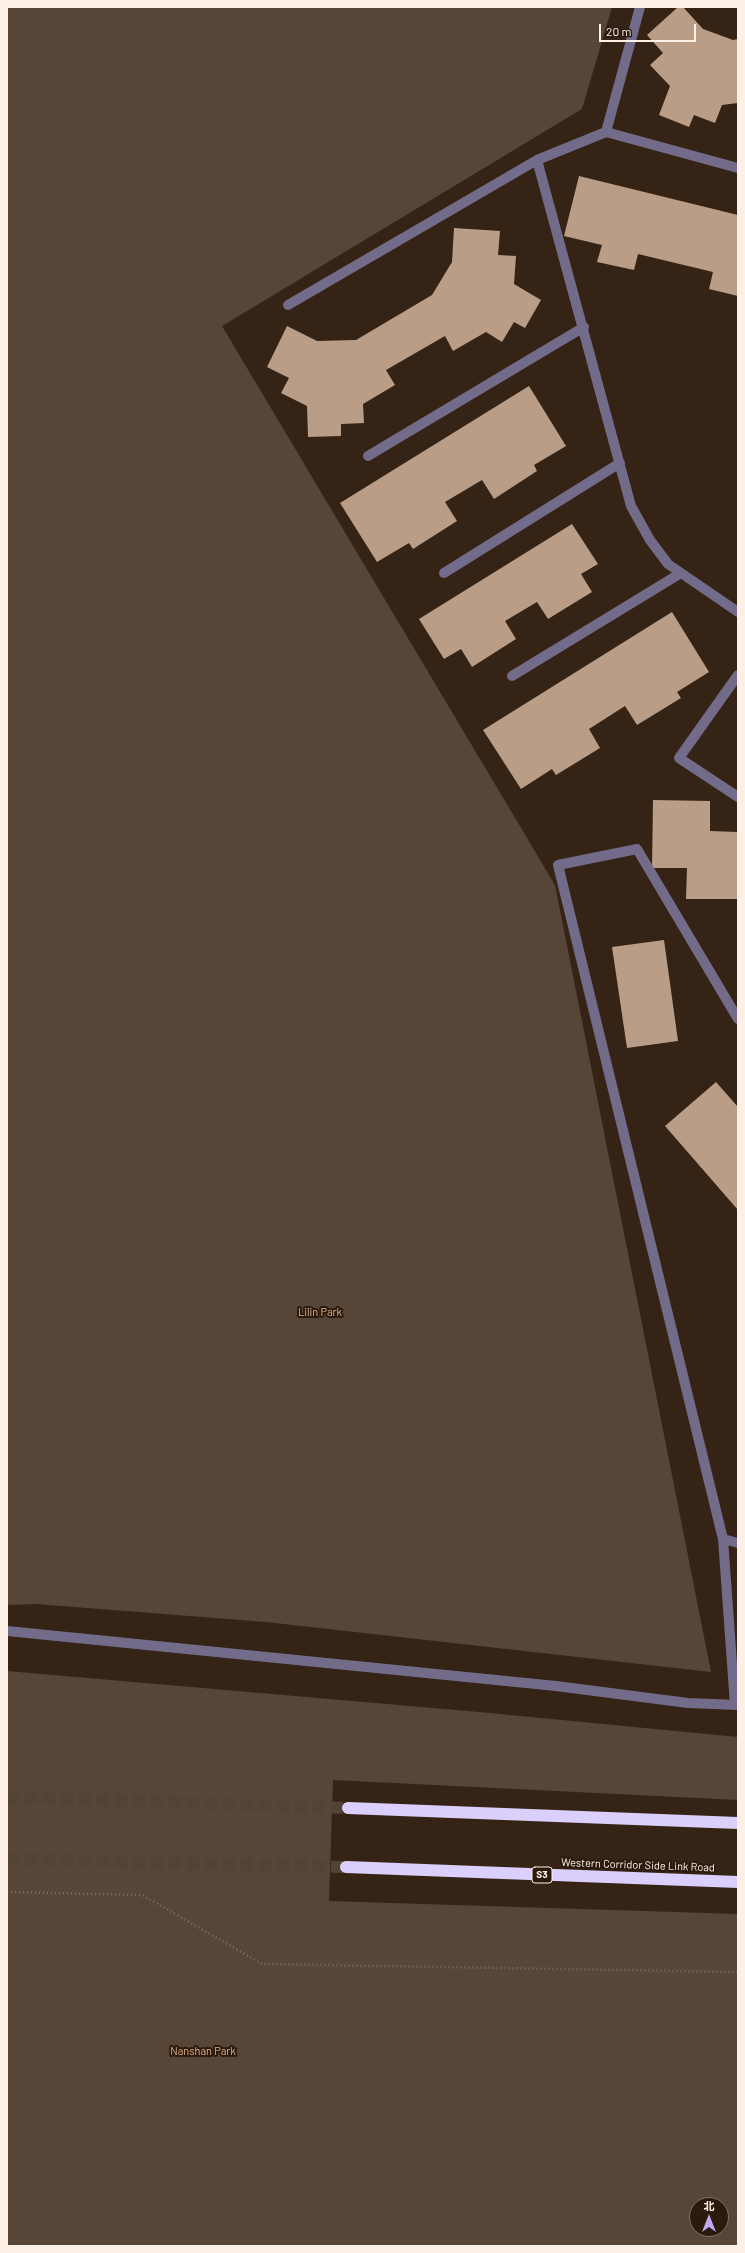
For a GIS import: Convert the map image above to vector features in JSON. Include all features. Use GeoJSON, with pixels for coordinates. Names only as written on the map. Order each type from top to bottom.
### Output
{"type":"FeatureCollection","features":[{"type":"Feature","properties":{"kind":"highway"},"geometry":{"type":"LineString","coordinates":[[348,1808],[738,1823]]}},
{"type":"Feature","properties":{"kind":"highway","name":"Western Corridor Side Link Road"},"geometry":{"type":"LineString","coordinates":[[346,1867],[738,1882]]}},
{"type":"Feature","properties":{"kind":"street"},"geometry":{"type":"LineString","coordinates":[[606,132],[640,7]]}},
{"type":"Feature","properties":{"kind":"street"},"geometry":{"type":"LineString","coordinates":[[288,304],[538,160],[606,132],[738,168]]}},
{"type":"Feature","properties":{"kind":"street"},"geometry":{"type":"LineString","coordinates":[[538,160],[584,326],[631,506],[650,540],[668,564],[738,612]]}},
{"type":"Feature","properties":{"kind":"street"},"geometry":{"type":"LineString","coordinates":[[368,456],[584,326]]}},
{"type":"Feature","properties":{"kind":"street"},"geometry":{"type":"LineString","coordinates":[[444,573],[620,463]]}},
{"type":"Feature","properties":{"kind":"street"},"geometry":{"type":"LineString","coordinates":[[512,676],[681,573]]}},
{"type":"Feature","properties":{"kind":"street"},"geometry":{"type":"LineString","coordinates":[[738,676],[679,758],[738,797]]}},
{"type":"Feature","properties":{"kind":"street"},"geometry":{"type":"LineString","coordinates":[[7,1631],[556,1686],[688,1703],[737,1705],[723,1538],[558,865],[637,849],[738,1019]]}},
{"type":"Feature","properties":{"kind":"street"},"geometry":{"type":"LineString","coordinates":[[723,1538],[738,1543]]}},
{"type":"Feature","properties":{"kind":"path"},"geometry":{"type":"LineString","coordinates":[[7,1892],[142,1895],[262,1964],[738,1972]]}},
{"type":"Feature","properties":{"kind":"green space","name":"Lilin Park"},"geometry":{"type":"Polygon","coordinates":[[[7,7],[612,7],[582,109],[222,326],[555,885],[711,1672],[266,1622],[36,1604],[7,1605],[7,7]]]}},
{"type":"Feature","properties":{"kind":"green space","name":"Nanshan Park"},"geometry":{"type":"Polygon","coordinates":[[[7,1671],[479,1712],[738,1737],[738,1800],[333,1780],[329,1901],[738,1914],[738,2246],[7,2246],[7,1671]]]}},
{"type":"Feature","properties":{"kind":"building"},"geometry":{"type":"Polygon","coordinates":[[[678,7],[683,7],[703,29],[733,40],[738,39],[738,103],[722,105],[715,123],[694,115],[689,127],[659,115],[670,86],[650,65],[663,53],[647,35],[678,7]]]}},
{"type":"Feature","properties":{"kind":"building"},"geometry":{"type":"Polygon","coordinates":[[[579,176],[738,215],[738,296],[709,289],[713,272],[638,254],[634,270],[597,262],[602,245],[564,236],[579,176]]]}},
{"type":"Feature","properties":{"kind":"building"},"geometry":{"type":"Polygon","coordinates":[[[454,228],[500,231],[498,255],[516,256],[514,284],[541,300],[525,328],[514,322],[502,342],[486,332],[453,351],[445,336],[386,370],[395,385],[363,404],[364,423],[341,424],[341,436],[308,437],[307,406],[281,393],[289,378],[267,367],[287,326],[317,341],[356,340],[432,295],[452,262],[454,228]]]}},
{"type":"Feature","properties":{"kind":"building"},"geometry":{"type":"Polygon","coordinates":[[[529,386],[566,446],[534,465],[537,471],[494,499],[482,480],[445,502],[457,521],[413,549],[409,543],[377,562],[340,503],[529,386]]]}},
{"type":"Feature","properties":{"kind":"building"},"geometry":{"type":"Polygon","coordinates":[[[572,524],[598,564],[581,574],[592,592],[548,619],[537,602],[505,621],[516,639],[472,667],[461,649],[444,659],[419,619],[572,524]]]}},
{"type":"Feature","properties":{"kind":"building"},"geometry":{"type":"Polygon","coordinates":[[[672,612],[709,672],[677,692],[681,698],[637,725],[625,706],[589,729],[600,748],[556,775],[552,769],[521,789],[483,730],[672,612]]]}},
{"type":"Feature","properties":{"kind":"building"},"geometry":{"type":"Polygon","coordinates":[[[653,800],[710,801],[710,831],[738,832],[738,899],[686,899],[687,868],[652,868],[653,800]]]}},
{"type":"Feature","properties":{"kind":"building"},"geometry":{"type":"Polygon","coordinates":[[[664,940],[678,1041],[627,1048],[612,947],[664,940]]]}},
{"type":"Feature","properties":{"kind":"building"},"geometry":{"type":"Polygon","coordinates":[[[716,1082],[738,1107],[738,1210],[665,1126],[716,1082]]]}},
{"type":"Feature","properties":{"kind":"tunnel"},"geometry":{"type":"LineString","coordinates":[[7,1797],[348,1808]]}},
{"type":"Feature","properties":{"kind":"tunnel"},"geometry":{"type":"LineString","coordinates":[[7,1859],[346,1867]]}}]}
